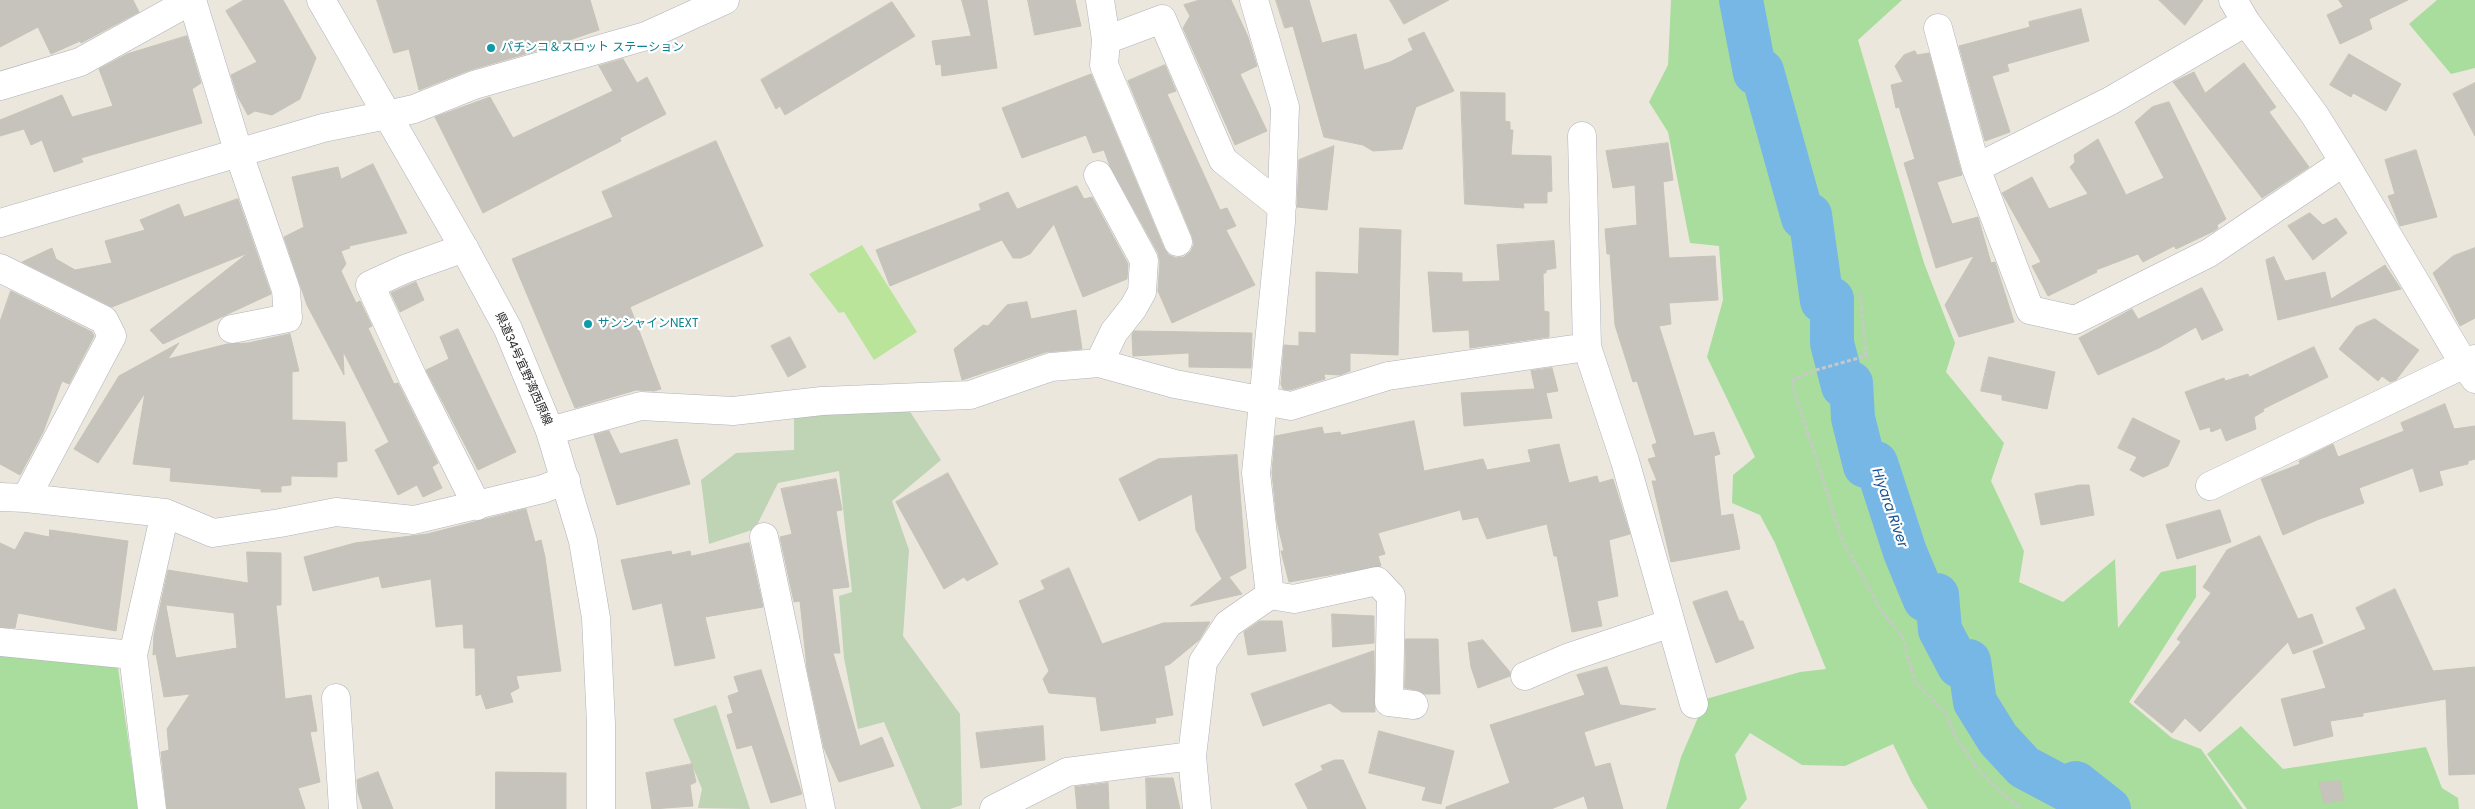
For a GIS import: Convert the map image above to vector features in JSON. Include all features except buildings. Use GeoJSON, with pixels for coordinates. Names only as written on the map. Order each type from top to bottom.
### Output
{"type":"FeatureCollection","features":[{"type":"Feature","properties":{"kind":"street"},"geometry":{"type":"LineString","coordinates":[[0,86],[80,62],[192,0],[239,154],[286,290],[288,318],[232,329]]}},
{"type":"Feature","properties":{"kind":"street","name":"県道34号宜野湾西原線"},"geometry":{"type":"LineString","coordinates":[[321,0],[464,248],[508,329],[550,431],[566,480],[584,549],[596,618],[601,724],[601,809]]}},
{"type":"Feature","properties":{"kind":"street"},"geometry":{"type":"LineString","coordinates":[[0,223],[323,128],[414,109],[474,85],[646,36],[725,0]]}},
{"type":"Feature","properties":{"kind":"street"},"geometry":{"type":"LineString","coordinates":[[1100,0],[1106,40],[1104,65],[1178,242]]}},
{"type":"Feature","properties":{"kind":"street"},"geometry":{"type":"LineString","coordinates":[[1254,0],[1285,108],[1282,207],[1256,473],[1270,595]]}},
{"type":"Feature","properties":{"kind":"street"},"geometry":{"type":"LineString","coordinates":[[1976,168],[2110,101],[2239,11],[2314,114],[2471,367],[2210,486]]}},
{"type":"Feature","properties":{"kind":"street"},"geometry":{"type":"LineString","coordinates":[[1106,40],[1162,19],[1223,160],[1282,207]]}},
{"type":"Feature","properties":{"kind":"street"},"geometry":{"type":"LineString","coordinates":[[1938,28],[1976,168],[2030,310],[2075,320],[2209,253],[2344,162]]}},
{"type":"Feature","properties":{"kind":"street"},"geometry":{"type":"LineString","coordinates":[[1582,136],[1587,347],[1625,461],[1694,704]]}},
{"type":"Feature","properties":{"kind":"street"},"geometry":{"type":"LineString","coordinates":[[1098,175],[1144,260],[1142,292],[1133,308],[1114,332],[1099,363]]}},
{"type":"Feature","properties":{"kind":"street"},"geometry":{"type":"LineString","coordinates":[[464,248],[406,269],[370,285],[413,378],[477,506]]}},
{"type":"Feature","properties":{"kind":"street"},"geometry":{"type":"LineString","coordinates":[[2,273],[104,320],[112,336],[13,498],[166,513],[213,533],[336,512],[374,514],[414,520],[544,489],[566,480]]}},
{"type":"Feature","properties":{"kind":"street"},"geometry":{"type":"LineString","coordinates":[[550,431],[641,406],[733,411],[822,401],[970,395],[1050,367],[1099,363],[1175,384],[1291,406],[1388,376],[1587,347]]}},
{"type":"Feature","properties":{"kind":"street"},"geometry":{"type":"LineString","coordinates":[[152,809],[133,655],[166,513]]}},
{"type":"Feature","properties":{"kind":"street"},"geometry":{"type":"LineString","coordinates":[[764,537],[821,809]]}},
{"type":"Feature","properties":{"kind":"street"},"geometry":{"type":"LineString","coordinates":[[1197,809],[1192,756],[1202,662],[1228,624],[1270,595],[1294,599],[1377,581],[1391,596],[1389,702],[1414,705]]}},
{"type":"Feature","properties":{"kind":"street"},"geometry":{"type":"LineString","coordinates":[[1526,676],[1567,658],[1671,623]]}},
{"type":"Feature","properties":{"kind":"street"},"geometry":{"type":"LineString","coordinates":[[0,642],[133,655]]}},
{"type":"Feature","properties":{"kind":"street"},"geometry":{"type":"LineString","coordinates":[[336,698],[343,809]]}},
{"type":"Feature","properties":{"kind":"street"},"geometry":{"type":"LineString","coordinates":[[994,809],[1067,772],[1192,756]]}},
{"type":"Feature","properties":{"kind":"path"},"geometry":{"type":"LineString","coordinates":[[1860,294],[1866,356],[1816,370],[1791,381],[1842,539],[1882,612],[1902,636],[1915,682],[1946,714],[1956,738],[1980,772],[2020,809]]}},
{"type":"Feature","properties":{"kind":"green space"},"geometry":{"type":"Polygon","coordinates":[[[1671,0],[1902,0],[1858,40],[1924,263],[1955,343],[1946,372],[2004,443],[1991,481],[2024,551],[2019,582],[2063,602],[2115,559],[2118,628],[2161,572],[2196,565],[2196,597],[2129,702],[2172,738],[2201,749],[2243,809],[1928,809],[1912,783],[1893,744],[1845,766],[1802,765],[1750,733],[1735,755],[1747,799],[1739,809],[1666,809],[1681,757],[1706,699],[1800,672],[1826,669],[1775,543],[1760,515],[1732,503],[1733,475],[1755,457],[1707,357],[1723,300],[1719,246],[1690,243],[1668,132],[1649,102],[1668,65],[1671,0]]]}},
{"type":"Feature","properties":{"kind":"green space"},"geometry":{"type":"Polygon","coordinates":[[[2437,0],[2475,0],[2475,68],[2451,74],[2409,24],[2437,0]]]}},
{"type":"Feature","properties":{"kind":"green space"},"geometry":{"type":"Polygon","coordinates":[[[862,245],[917,332],[874,360],[844,312],[839,313],[809,274],[862,245]]]}},
{"type":"Feature","properties":{"kind":"green space"},"geometry":{"type":"Polygon","coordinates":[[[909,410],[941,460],[892,501],[909,550],[903,636],[960,714],[962,805],[950,809],[921,809],[884,722],[858,729],[844,658],[839,596],[852,592],[839,471],[778,483],[755,529],[709,544],[701,480],[736,453],[794,450],[794,415],[909,410]]]}},
{"type":"Feature","properties":{"kind":"green space"},"geometry":{"type":"Polygon","coordinates":[[[0,647],[117,661],[138,809],[0,809],[0,647]]]}},
{"type":"Feature","properties":{"kind":"green space"},"geometry":{"type":"Polygon","coordinates":[[[716,705],[750,809],[698,808],[702,789],[673,719],[716,705]]]}},
{"type":"Feature","properties":{"kind":"green space"},"geometry":{"type":"Polygon","coordinates":[[[2241,726],[2283,769],[2426,747],[2442,788],[2458,798],[2459,809],[2247,809],[2207,754],[2241,726]]]}},
{"type":"Feature","properties":{"kind":"waterway","name":"Hiyara River"},"geometry":{"type":"LineString","coordinates":[[1741,0],[1755,73],[1762,71],[1803,218],[1810,215],[1822,301],[1832,299],[1832,343],[1843,386],[1851,383],[1853,418],[1865,466],[1876,463],[1905,552],[1925,600],[1937,595],[1940,630],[1959,666],[1969,661],[1975,702],[1998,739],[2024,767],[2071,792],[2076,783],[2109,809]]}},
{"type":"Feature","properties":{"kind":"place","name":"パチンコ＆スロット ステーション"},"geometry":{"type":"Point","coordinates":[491,48]}},
{"type":"Feature","properties":{"kind":"place","name":"サンシャインNEXT"},"geometry":{"type":"Point","coordinates":[588,324]}}]}
